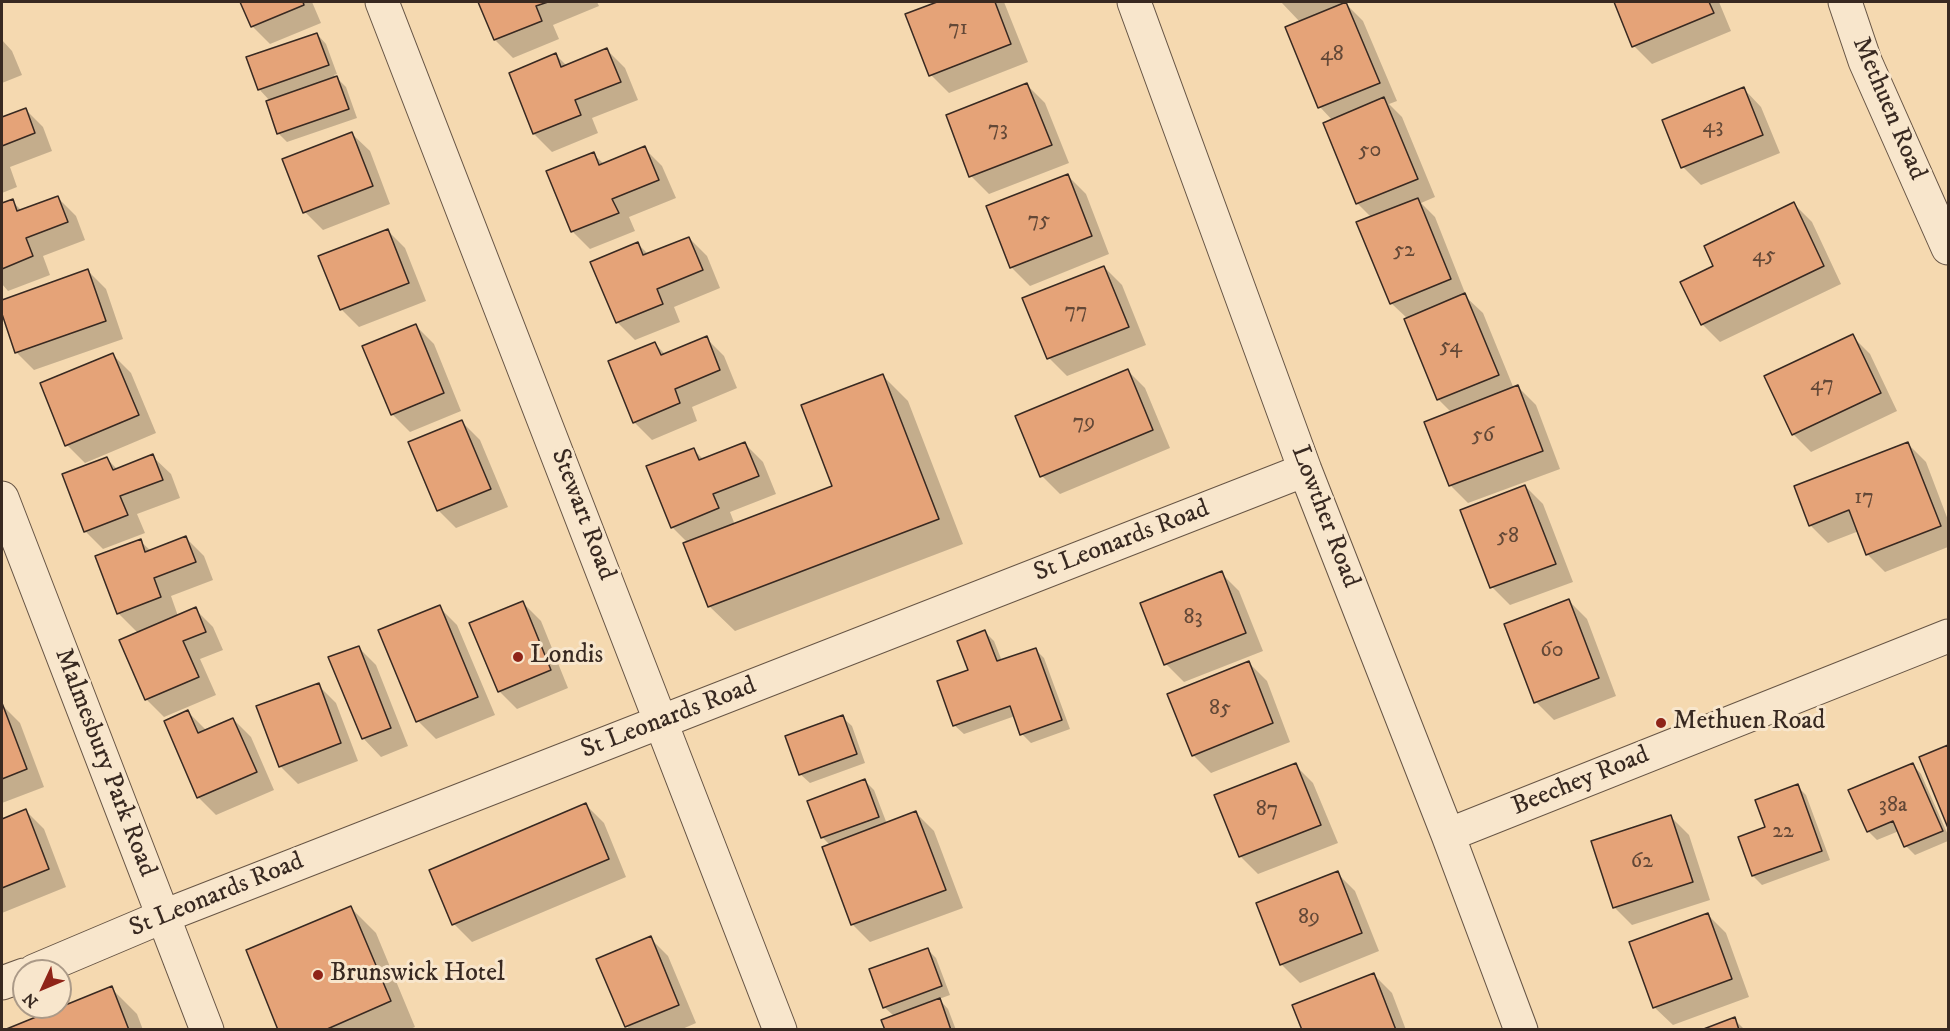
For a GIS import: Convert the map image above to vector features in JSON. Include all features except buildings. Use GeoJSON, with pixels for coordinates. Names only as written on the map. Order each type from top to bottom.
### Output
{"type":"FeatureCollection","features":[{"type":"Feature","properties":{"kind":"street","name":"Stewart Road"},"geometry":{"type":"LineString","coordinates":[[382,2],[663,722],[780,1029]]}},
{"type":"Feature","properties":{"kind":"street","name":"Lowther Road"},"geometry":{"type":"LineString","coordinates":[[1134,2],[1305,470],[1448,835],[1521,1029]]}},
{"type":"Feature","properties":{"kind":"street","name":"Methuen Road"},"geometry":{"type":"LineString","coordinates":[[1845,2],[1865,60],[1948,248]]}},
{"type":"Feature","properties":{"kind":"street","name":"St Leonards Road"},"geometry":{"type":"LineString","coordinates":[[62,959],[164,916],[1305,470]]}},
{"type":"Feature","properties":{"kind":"street","name":"Malmesbury Park Road"},"geometry":{"type":"LineString","coordinates":[[2,498],[207,1029]]}},
{"type":"Feature","properties":{"kind":"street","name":"Beechey Road"},"geometry":{"type":"LineString","coordinates":[[1448,835],[1948,636]]}},
{"type":"Feature","properties":{"kind":"place","name":"Londis"},"geometry":{"type":"Point","coordinates":[518,657]}},
{"type":"Feature","properties":{"kind":"place","name":"Methuen Road"},"geometry":{"type":"Point","coordinates":[1661,723]}},
{"type":"Feature","properties":{"kind":"place","name":"Brunswick Hotel"},"geometry":{"type":"Point","coordinates":[318,975]}}]}
